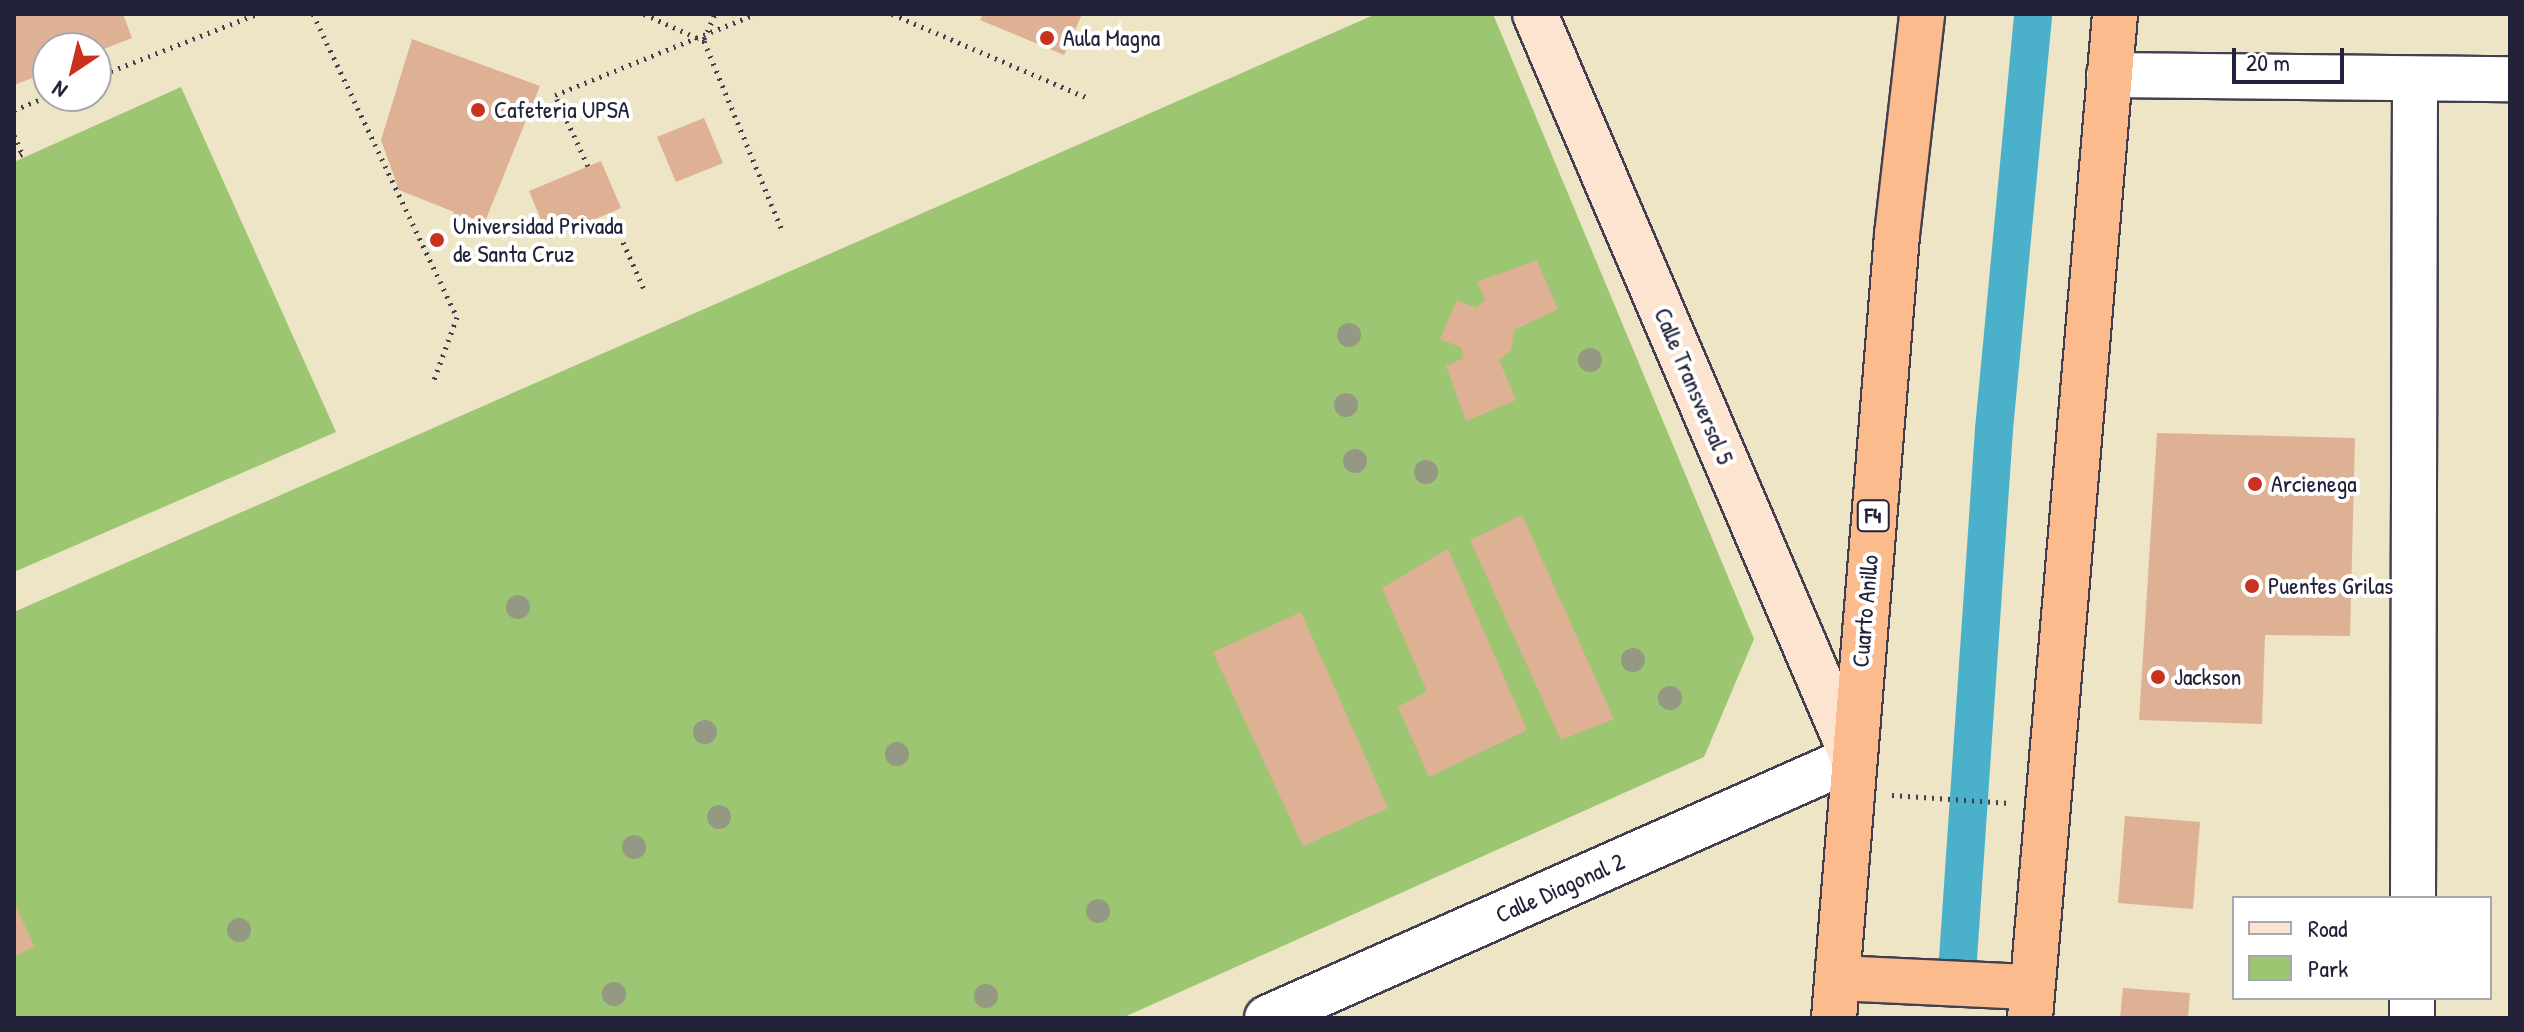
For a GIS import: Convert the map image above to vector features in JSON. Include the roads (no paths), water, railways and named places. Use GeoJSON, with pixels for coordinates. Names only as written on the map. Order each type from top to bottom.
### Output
{"type":"FeatureCollection","features":[{"type":"Feature","properties":{"kind":"highway","name":"Cuarto Anillo"},"geometry":{"type":"LineString","coordinates":[[1836,998],[1853,758],[1922,14]]}},
{"type":"Feature","properties":{"kind":"highway"},"geometry":{"type":"LineString","coordinates":[[1836,998],[1905,983],[1978,986],[2031,1002],[2115,14]]}},
{"type":"Feature","properties":{"kind":"street","name":"Calle Transversal 5"},"geometry":{"type":"LineString","coordinates":[[1535,14],[1853,758]]}},
{"type":"Feature","properties":{"kind":"street"},"geometry":{"type":"LineString","coordinates":[[2109,75],[2510,79]]}},
{"type":"Feature","properties":{"kind":"street"},"geometry":{"type":"LineString","coordinates":[[2413,896],[2415,80]]}},
{"type":"Feature","properties":{"kind":"street","name":"Calle Diagonal 2"},"geometry":{"type":"LineString","coordinates":[[1267,1018],[1853,758]]}},
{"type":"Feature","properties":{"kind":"waterway"},"geometry":{"type":"LineString","coordinates":[[1958,959],[1994,429],[2033,14]]}},
{"type":"Feature","properties":{"kind":"place","name":"Aula Magna"},"geometry":{"type":"Point","coordinates":[1047,38]}},
{"type":"Feature","properties":{"kind":"place","name":"Cafeteria UPSA"},"geometry":{"type":"Point","coordinates":[478,110]}},
{"type":"Feature","properties":{"kind":"place","name":"Universidad Privada de Santa Cruz"},"geometry":{"type":"Point","coordinates":[437,240]}},
{"type":"Feature","properties":{"kind":"place","name":"Arcienega"},"geometry":{"type":"Point","coordinates":[2255,484]}},
{"type":"Feature","properties":{"kind":"place","name":"Puentes Grilas"},"geometry":{"type":"Point","coordinates":[2252,586]}},
{"type":"Feature","properties":{"kind":"place","name":"Jackson"},"geometry":{"type":"Point","coordinates":[2158,677]}}]}
